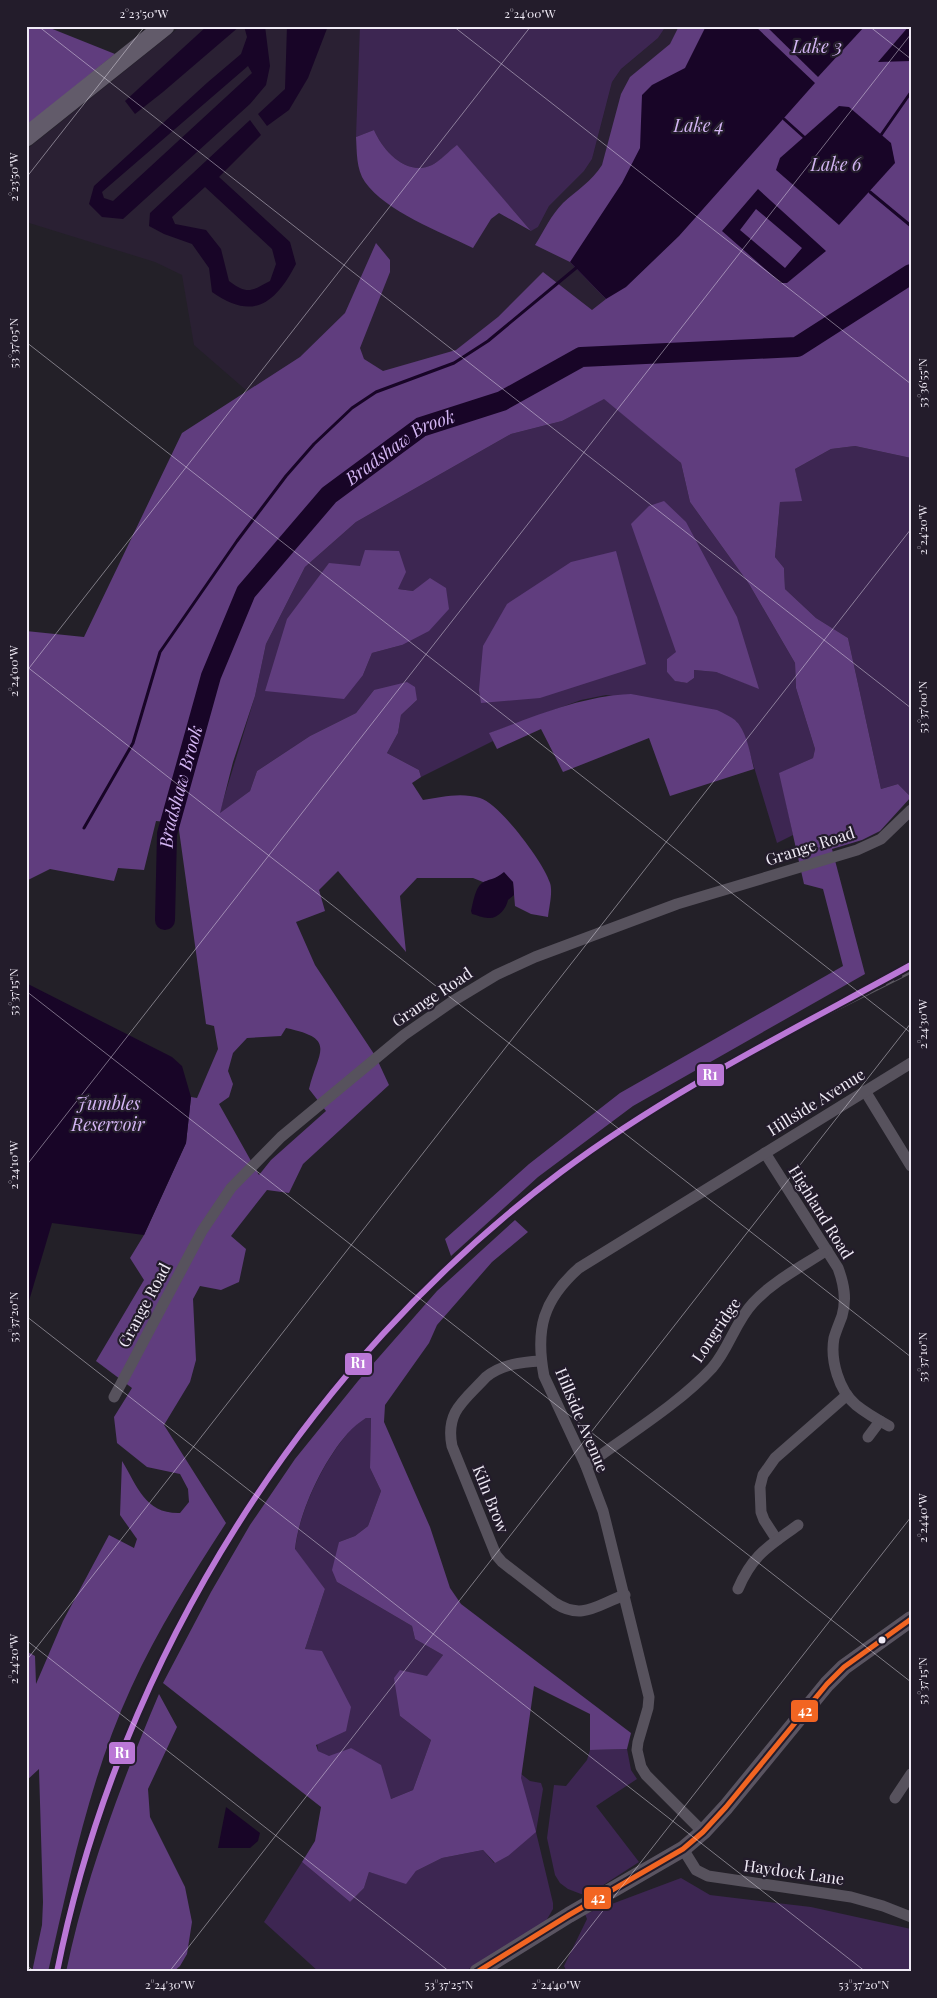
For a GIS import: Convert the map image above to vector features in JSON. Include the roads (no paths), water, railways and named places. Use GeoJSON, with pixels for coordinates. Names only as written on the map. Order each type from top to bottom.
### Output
{"type":"FeatureCollection","features":[{"type":"Feature","properties":{"kind":"main road"},"geometry":{"type":"LineString","coordinates":[[26,137],[165,26]]}},
{"type":"Feature","properties":{"kind":"main road"},"geometry":{"type":"LineString","coordinates":[[477,1972],[569,1915],[683,1849],[703,1832],[726,1807],[827,1684],[844,1667],[911,1619]]}},
{"type":"Feature","properties":{"kind":"street","name":"Grange Road"},"geometry":{"type":"LineString","coordinates":[[114,1398],[202,1231],[231,1188],[281,1137],[404,1035],[453,1001],[496,975],[535,957],[677,904],[857,850],[881,839],[911,810]]}},
{"type":"Feature","properties":{"kind":"street","name":"Hillside Avenue"},"geometry":{"type":"LineString","coordinates":[[703,1832],[646,1775],[641,1767],[637,1750],[649,1697],[603,1510],[586,1466],[547,1386],[541,1362],[542,1326],[546,1311],[552,1297],[569,1277],[589,1262],[911,1063]]}},
{"type":"Feature","properties":{"kind":"street"},"geometry":{"type":"LineString","coordinates":[[865,1092],[911,1166]]}},
{"type":"Feature","properties":{"kind":"street","name":"Highland Road"},"geometry":{"type":"LineString","coordinates":[[765,1153],[838,1268],[845,1294],[844,1305],[834,1338],[836,1371],[847,1395],[855,1404],[884,1423],[868,1437]]}},
{"type":"Feature","properties":{"kind":"street","name":"Longridge"},"geometry":{"type":"LineString","coordinates":[[586,1466],[698,1382],[719,1360],[737,1326],[753,1303],[774,1286],[827,1250]]}},
{"type":"Feature","properties":{"kind":"street","name":"Kiln Brow"},"geometry":{"type":"LineString","coordinates":[[541,1362],[516,1364],[493,1372],[486,1377],[452,1416],[450,1436],[452,1446],[496,1555],[502,1562],[555,1603],[574,1611],[585,1612],[595,1609],[608,1601],[625,1595]]}},
{"type":"Feature","properties":{"kind":"street"},"geometry":{"type":"LineString","coordinates":[[777,1540],[764,1520],[760,1502],[760,1487],[767,1466],[847,1395]]}},
{"type":"Feature","properties":{"kind":"street"},"geometry":{"type":"LineString","coordinates":[[738,1589],[744,1574],[755,1558],[798,1526]]}},
{"type":"Feature","properties":{"kind":"street"},"geometry":{"type":"LineString","coordinates":[[895,1798],[906,1789],[911,1774]]}},
{"type":"Feature","properties":{"kind":"street","name":"Haydock Lane"},"geometry":{"type":"LineString","coordinates":[[683,1849],[696,1870],[708,1876],[851,1897],[911,1917]]}},
{"type":"Feature","properties":{"kind":"water"},"geometry":{"type":"Polygon","coordinates":[[[207,26],[240,26],[135,114],[125,101],[207,26]]]}},
{"type":"Feature","properties":{"kind":"water"},"geometry":{"type":"Polygon","coordinates":[[[244,26],[265,26],[270,66],[266,85],[250,104],[123,219],[102,217],[89,204],[94,186],[241,54],[247,37],[244,26]],[[248,66],[102,192],[104,198],[113,201],[252,73],[248,66]]]}},
{"type":"Feature","properties":{"kind":"water"},"geometry":{"type":"Polygon","coordinates":[[[287,26],[328,26],[308,78],[289,110],[267,126],[258,114],[285,89],[287,26]]]}},
{"type":"Feature","properties":{"kind":"water","name":"Lake 4"},"geometry":{"type":"Polygon","coordinates":[[[706,26],[755,26],[815,83],[679,236],[626,287],[606,299],[570,262],[622,183],[640,148],[642,95],[652,85],[685,68],[706,26]]]}},
{"type":"Feature","properties":{"kind":"water","name":"Lake 3"},"geometry":{"type":"Polygon","coordinates":[[[766,26],[865,26],[818,77],[766,26]]]}},
{"type":"Feature","properties":{"kind":"water"},"geometry":{"type":"Polygon","coordinates":[[[911,26],[911,61],[878,62],[911,26]]]}},
{"type":"Feature","properties":{"kind":"water","name":"Lake 6"},"geometry":{"type":"Polygon","coordinates":[[[839,106],[849,107],[891,143],[895,163],[839,225],[776,170],[780,158],[839,106]]]}},
{"type":"Feature","properties":{"kind":"water"},"geometry":{"type":"Polygon","coordinates":[[[250,120],[261,135],[219,177],[290,242],[296,264],[280,289],[262,304],[251,306],[239,305],[227,301],[212,292],[209,268],[192,244],[164,234],[149,226],[150,213],[250,120]],[[205,187],[172,217],[175,224],[206,230],[221,249],[229,281],[245,290],[254,289],[270,281],[276,264],[272,249],[205,187]]]}},
{"type":"Feature","properties":{"kind":"water"},"geometry":{"type":"Polygon","coordinates":[[[758,189],[826,251],[787,283],[781,283],[722,231],[758,189]],[[756,209],[740,230],[785,268],[802,248],[756,209]]]}},
{"type":"Feature","properties":{"kind":"water"},"geometry":{"type":"Polygon","coordinates":[[[504,872],[513,882],[514,895],[508,900],[503,910],[492,918],[484,918],[472,914],[471,911],[476,892],[480,885],[498,877],[504,872]]]}},
{"type":"Feature","properties":{"kind":"water","name":"Jumbles Reservoir"},"geometry":{"type":"Polygon","coordinates":[[[26,983],[172,1057],[182,1066],[191,1097],[186,1143],[144,1235],[52,1223],[26,1311],[26,983]]]}},
{"type":"Feature","properties":{"kind":"water"},"geometry":{"type":"Polygon","coordinates":[[[226,1807],[260,1833],[258,1841],[250,1848],[218,1848],[226,1807]]]}},
{"type":"Feature","properties":{"kind":"waterway"},"geometry":{"type":"LineString","coordinates":[[881,135],[911,92]]}},
{"type":"Feature","properties":{"kind":"waterway"},"geometry":{"type":"LineString","coordinates":[[784,119],[804,137]]}},
{"type":"Feature","properties":{"kind":"waterway"},"geometry":{"type":"LineString","coordinates":[[870,192],[911,226]]}},
{"type":"Feature","properties":{"kind":"waterway"},"geometry":{"type":"LineString","coordinates":[[84,828],[133,743],[160,652],[237,541],[286,476],[314,444],[352,408],[376,392],[454,363],[488,341],[576,268]]}},
{"type":"Feature","properties":{"kind":"waterway","name":"Bradshaw Brook"},"geometry":{"type":"LineString","coordinates":[[165,920],[167,834],[211,676],[246,592],[329,495],[421,427],[502,401],[581,357],[797,347],[911,274]]}},
{"type":"Feature","properties":{"kind":"railway"},"geometry":{"type":"LineString","coordinates":[[781,1036],[911,971]]}}]}
